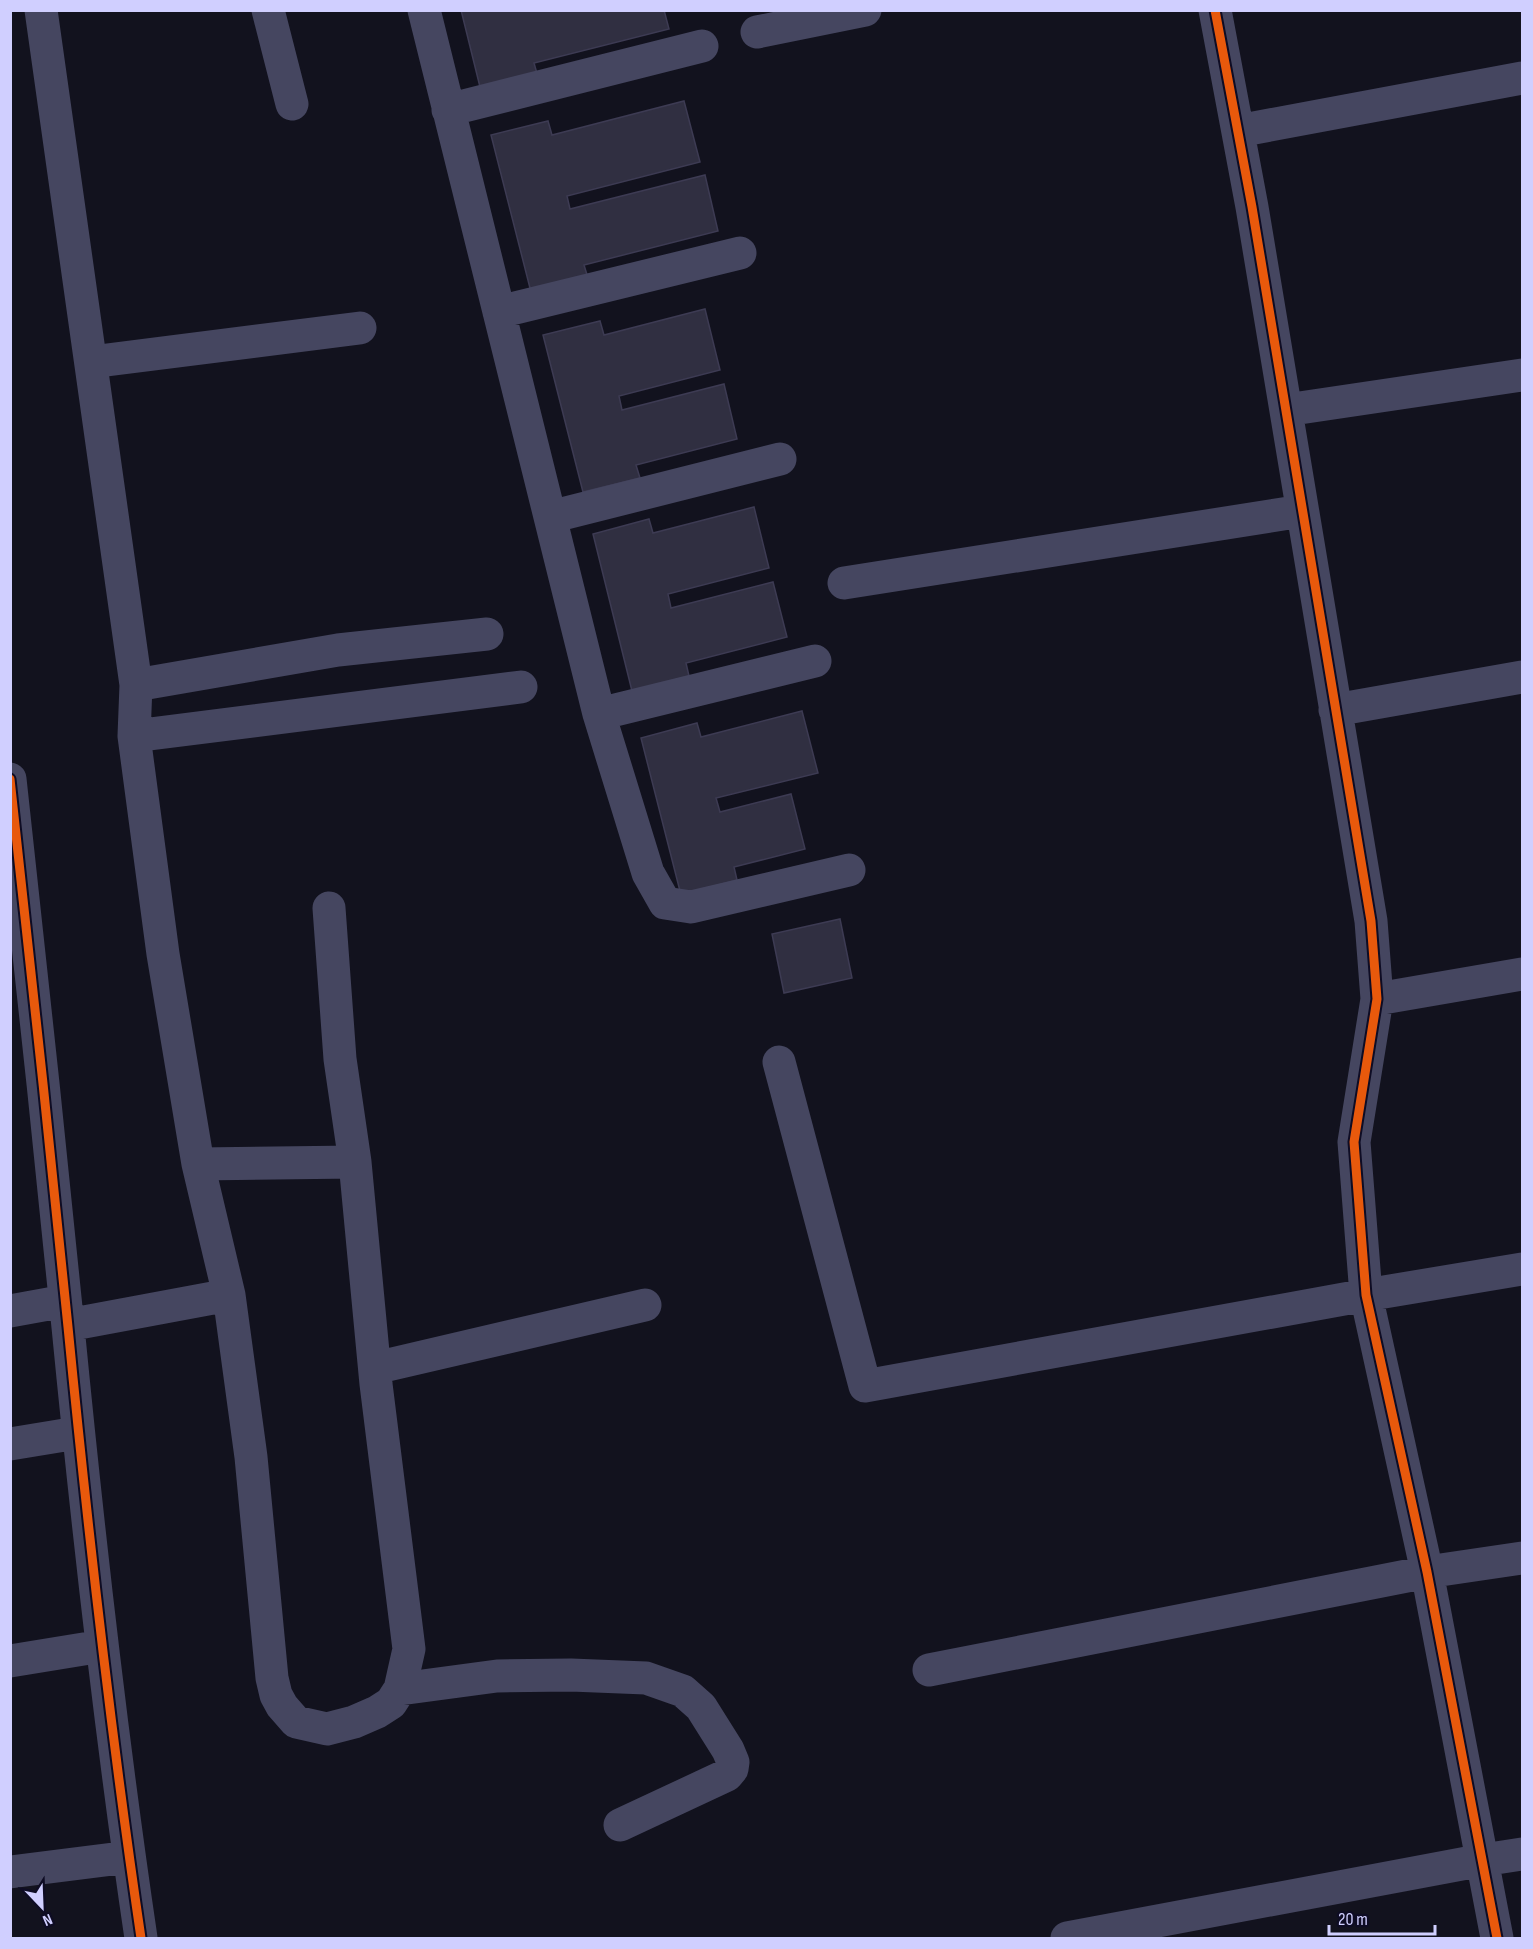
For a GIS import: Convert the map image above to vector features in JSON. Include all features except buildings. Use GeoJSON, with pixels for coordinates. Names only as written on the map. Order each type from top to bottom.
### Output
{"type":"FeatureCollection","features":[{"type":"Feature","properties":{"kind":"street"},"geometry":{"type":"LineString","coordinates":[[41,10],[136,686],[134,736],[163,954],[198,1164],[229,1295],[251,1457],[272,1678],[276,1695],[296,1722],[327,1729],[377,1713],[391,1703],[400,1689],[408,1649],[375,1368],[356,1162],[340,1059],[329,908]]}},
{"type":"Feature","properties":{"kind":"street"},"geometry":{"type":"LineString","coordinates":[[268,10],[292,104]]}},
{"type":"Feature","properties":{"kind":"street"},"geometry":{"type":"LineString","coordinates":[[424,10],[599,714],[648,873],[665,903],[692,907],[849,870]]}},
{"type":"Feature","properties":{"kind":"street"},"geometry":{"type":"LineString","coordinates":[[757,32],[865,10]]}},
{"type":"Feature","properties":{"kind":"street"},"geometry":{"type":"LineString","coordinates":[[1215,10],[1286,410],[1371,921],[1377,999],[1354,1142],[1366,1295],[1427,1572],[1497,1938]]}},
{"type":"Feature","properties":{"kind":"street"},"geometry":{"type":"LineString","coordinates":[[448,110],[702,46]]}},
{"type":"Feature","properties":{"kind":"street"},"geometry":{"type":"LineString","coordinates":[[1238,130],[1522,78]]}},
{"type":"Feature","properties":{"kind":"street"},"geometry":{"type":"LineString","coordinates":[[499,312],[740,253]]}},
{"type":"Feature","properties":{"kind":"street"},"geometry":{"type":"LineString","coordinates":[[91,362],[360,328]]}},
{"type":"Feature","properties":{"kind":"street"},"geometry":{"type":"LineString","coordinates":[[1286,410],[1522,375]]}},
{"type":"Feature","properties":{"kind":"street"},"geometry":{"type":"LineString","coordinates":[[550,517],[780,459]]}},
{"type":"Feature","properties":{"kind":"street"},"geometry":{"type":"LineString","coordinates":[[844,583],[1302,511]]}},
{"type":"Feature","properties":{"kind":"street"},"geometry":{"type":"LineString","coordinates":[[136,686],[338,650],[487,634]]}},
{"type":"Feature","properties":{"kind":"street"},"geometry":{"type":"LineString","coordinates":[[599,714],[815,661]]}},
{"type":"Feature","properties":{"kind":"street"},"geometry":{"type":"LineString","coordinates":[[1335,710],[1522,677]]}},
{"type":"Feature","properties":{"kind":"street"},"geometry":{"type":"LineString","coordinates":[[134,736],[521,687]]}},
{"type":"Feature","properties":{"kind":"street"},"geometry":{"type":"LineString","coordinates":[[10,779],[77,1433],[102,1646],[141,1938]]}},
{"type":"Feature","properties":{"kind":"street"},"geometry":{"type":"LineString","coordinates":[[1377,999],[1522,974]]}},
{"type":"Feature","properties":{"kind":"street"},"geometry":{"type":"LineString","coordinates":[[779,1062],[866,1386],[1522,1269]]}},
{"type":"Feature","properties":{"kind":"street"},"geometry":{"type":"LineString","coordinates":[[198,1164],[356,1162]]}},
{"type":"Feature","properties":{"kind":"street"},"geometry":{"type":"LineString","coordinates":[[10,1311],[66,1313],[229,1295]]}},
{"type":"Feature","properties":{"kind":"street"},"geometry":{"type":"LineString","coordinates":[[375,1368],[645,1305]]}},
{"type":"Feature","properties":{"kind":"street"},"geometry":{"type":"LineString","coordinates":[[10,1444],[77,1433]]}},
{"type":"Feature","properties":{"kind":"street"},"geometry":{"type":"LineString","coordinates":[[929,1670],[1427,1572],[1522,1558]]}},
{"type":"Feature","properties":{"kind":"street"},"geometry":{"type":"LineString","coordinates":[[10,1661],[102,1646]]}},
{"type":"Feature","properties":{"kind":"street"},"geometry":{"type":"LineString","coordinates":[[400,1689],[496,1676],[571,1674],[646,1678],[683,1691],[701,1707],[728,1750],[733,1762],[732,1769],[727,1774],[620,1825]]}},
{"type":"Feature","properties":{"kind":"street"},"geometry":{"type":"LineString","coordinates":[[1067,1938],[1522,1854]]}},
{"type":"Feature","properties":{"kind":"street"},"geometry":{"type":"LineString","coordinates":[[10,1872],[129,1857]]}},
{"type":"Feature","properties":{"kind":"cycle path"},"geometry":{"type":"LineString","coordinates":[[1215,10],[1252,207],[1371,921],[1377,999],[1354,1142],[1366,1295],[1427,1572],[1497,1938]]}},
{"type":"Feature","properties":{"kind":"cycle path"},"geometry":{"type":"LineString","coordinates":[[10,779],[92,1557],[141,1938]]}}]}
